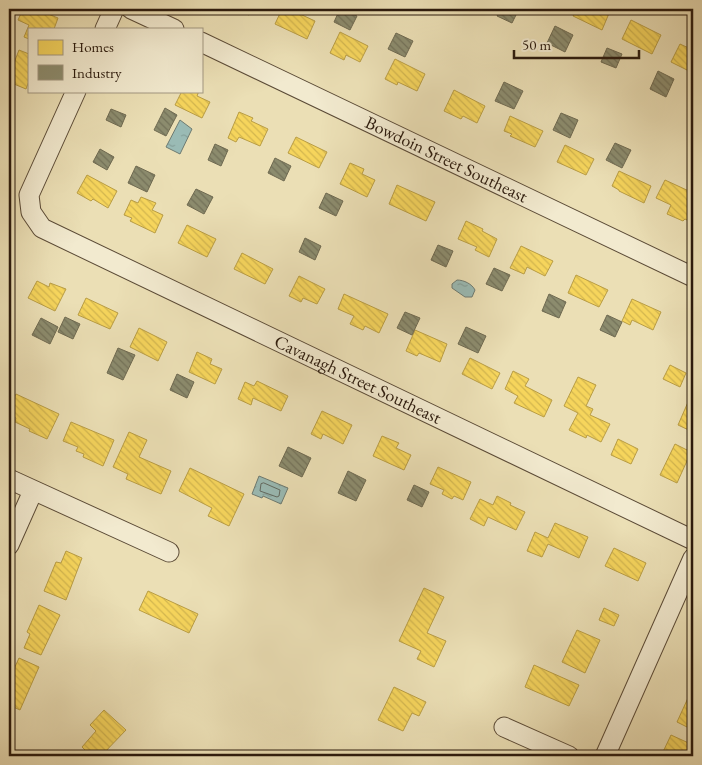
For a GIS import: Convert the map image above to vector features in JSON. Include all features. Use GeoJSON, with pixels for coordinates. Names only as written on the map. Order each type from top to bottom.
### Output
{"type":"FeatureCollection","features":[{"type":"Feature","properties":{"kind":"street"},"geometry":{"type":"LineString","coordinates":[[105,28],[114,9]]}},
{"type":"Feature","properties":{"kind":"street"},"geometry":{"type":"LineString","coordinates":[[131,9],[172,28]]}},
{"type":"Feature","properties":{"kind":"street","name":"Bowdoin Street Southeast"},"geometry":{"type":"LineString","coordinates":[[202,42],[693,277]]}},
{"type":"Feature","properties":{"kind":"street","name":"Cavanagh Street Southeast"},"geometry":{"type":"LineString","coordinates":[[76,92],[30,195],[31,212],[42,228],[693,540]]}},
{"type":"Feature","properties":{"kind":"street"},"geometry":{"type":"LineString","coordinates":[[9,480],[168,552]]}},
{"type":"Feature","properties":{"kind":"street"},"geometry":{"type":"LineString","coordinates":[[9,545],[32,491]]}},
{"type":"Feature","properties":{"kind":"street"},"geometry":{"type":"LineString","coordinates":[[605,756],[693,558]]}},
{"type":"Feature","properties":{"kind":"street"},"geometry":{"type":"LineString","coordinates":[[504,727],[569,756]]}},
{"type":"Feature","properties":{"kind":"water"},"geometry":{"type":"Polygon","coordinates":[[[180,120],[192,129],[180,154],[166,147],[180,120]]]}},
{"type":"Feature","properties":{"kind":"water"},"geometry":{"type":"Polygon","coordinates":[[[457,280],[468,283],[474,288],[472,297],[465,297],[452,288],[452,284],[457,280]]]}},
{"type":"Feature","properties":{"kind":"water"},"geometry":{"type":"Polygon","coordinates":[[[259,476],[288,488],[281,504],[263,496],[262,498],[252,494],[259,476]]]}},
{"type":"Feature","properties":{"kind":"building: Homes"},"geometry":{"type":"Polygon","coordinates":[[[23,9],[36,9],[58,18],[54,28],[28,28],[28,39],[24,37],[29,25],[18,20],[23,9]]]}},
{"type":"Feature","properties":{"kind":"building: Homes"},"geometry":{"type":"Polygon","coordinates":[[[236,9],[253,9],[249,15],[236,9]]]}},
{"type":"Feature","properties":{"kind":"building: Homes"},"geometry":{"type":"Polygon","coordinates":[[[282,9],[289,9],[315,21],[307,39],[275,24],[282,9]]]}},
{"type":"Feature","properties":{"kind":"building: Homes"},"geometry":{"type":"Polygon","coordinates":[[[576,9],[605,9],[610,11],[602,30],[573,16],[576,9]]]}},
{"type":"Feature","properties":{"kind":"building: Homes"},"geometry":{"type":"Polygon","coordinates":[[[631,20],[661,35],[652,54],[622,39],[631,20]]]}},
{"type":"Feature","properties":{"kind":"building: Homes"},"geometry":{"type":"Polygon","coordinates":[[[340,32],[368,46],[360,62],[346,55],[344,60],[330,53],[340,32]]]}},
{"type":"Feature","properties":{"kind":"building: Homes"},"geometry":{"type":"Polygon","coordinates":[[[680,44],[693,50],[693,73],[671,62],[680,44]]]}},
{"type":"Feature","properties":{"kind":"building: Homes"},"geometry":{"type":"Polygon","coordinates":[[[19,50],[28,54],[28,84],[26,89],[9,82],[9,76],[19,50]]]}},
{"type":"Feature","properties":{"kind":"building: Homes"},"geometry":{"type":"Polygon","coordinates":[[[395,59],[425,74],[417,91],[398,82],[397,85],[385,79],[395,59]]]}},
{"type":"Feature","properties":{"kind":"building: Homes"},"geometry":{"type":"Polygon","coordinates":[[[454,90],[485,106],[477,123],[463,116],[461,119],[444,111],[454,90]]]}},
{"type":"Feature","properties":{"kind":"building: Homes"},"geometry":{"type":"Polygon","coordinates":[[[182,92],[199,92],[197,96],[210,102],[202,118],[175,105],[182,92]]]}},
{"type":"Feature","properties":{"kind":"building: Homes"},"geometry":{"type":"Polygon","coordinates":[[[9,105],[14,108],[9,120],[9,105]]]}},
{"type":"Feature","properties":{"kind":"building: Homes"},"geometry":{"type":"Polygon","coordinates":[[[239,112],[253,118],[251,121],[268,129],[260,146],[239,137],[236,142],[228,138],[239,112]]]}},
{"type":"Feature","properties":{"kind":"building: Homes"},"geometry":{"type":"Polygon","coordinates":[[[510,116],[543,131],[535,147],[510,136],[512,134],[504,131],[510,116]]]}},
{"type":"Feature","properties":{"kind":"building: Homes"},"geometry":{"type":"Polygon","coordinates":[[[296,137],[327,152],[319,168],[288,153],[296,137]]]}},
{"type":"Feature","properties":{"kind":"building: Homes"},"geometry":{"type":"Polygon","coordinates":[[[565,145],[594,159],[586,175],[557,162],[565,145]]]}},
{"type":"Feature","properties":{"kind":"building: Homes"},"geometry":{"type":"Polygon","coordinates":[[[350,163],[364,169],[362,174],[375,180],[367,197],[340,184],[350,163]]]}},
{"type":"Feature","properties":{"kind":"building: Homes"},"geometry":{"type":"Polygon","coordinates":[[[619,171],[651,186],[644,203],[612,186],[619,171]]]}},
{"type":"Feature","properties":{"kind":"building: Homes"},"geometry":{"type":"Polygon","coordinates":[[[87,175],[117,191],[108,208],[93,199],[91,201],[77,193],[87,175]]]}},
{"type":"Feature","properties":{"kind":"building: Homes"},"geometry":{"type":"Polygon","coordinates":[[[665,180],[691,192],[687,200],[693,203],[693,223],[667,214],[671,205],[656,198],[665,180]]]}},
{"type":"Feature","properties":{"kind":"building: Homes"},"geometry":{"type":"Polygon","coordinates":[[[397,185],[435,202],[426,221],[389,204],[397,185]]]}},
{"type":"Feature","properties":{"kind":"building: Homes"},"geometry":{"type":"Polygon","coordinates":[[[141,197],[156,203],[152,210],[163,215],[155,233],[130,221],[132,218],[124,215],[131,200],[138,203],[141,197]]]}},
{"type":"Feature","properties":{"kind":"building: Homes"},"geometry":{"type":"Polygon","coordinates":[[[466,221],[483,229],[482,231],[497,239],[489,257],[475,250],[477,247],[458,239],[466,221]]]}},
{"type":"Feature","properties":{"kind":"building: Homes"},"geometry":{"type":"Polygon","coordinates":[[[187,225],[216,239],[207,257],[178,243],[187,225]]]}},
{"type":"Feature","properties":{"kind":"building: Homes"},"geometry":{"type":"Polygon","coordinates":[[[521,246],[553,261],[545,276],[527,267],[524,274],[510,268],[521,246]]]}},
{"type":"Feature","properties":{"kind":"building: Homes"},"geometry":{"type":"Polygon","coordinates":[[[242,253],[273,269],[265,284],[234,269],[242,253]]]}},
{"type":"Feature","properties":{"kind":"building: Homes"},"geometry":{"type":"Polygon","coordinates":[[[576,275],[608,290],[599,307],[568,293],[576,275]]]}},
{"type":"Feature","properties":{"kind":"building: Homes"},"geometry":{"type":"Polygon","coordinates":[[[299,276],[325,289],[317,304],[303,298],[301,302],[289,296],[299,276]]]}},
{"type":"Feature","properties":{"kind":"building: Homes"},"geometry":{"type":"Polygon","coordinates":[[[37,281],[49,287],[50,283],[66,289],[55,311],[28,298],[37,281]]]}},
{"type":"Feature","properties":{"kind":"building: Homes"},"geometry":{"type":"Polygon","coordinates":[[[344,294],[388,314],[379,333],[365,326],[363,330],[350,324],[354,316],[338,309],[344,294]]]}},
{"type":"Feature","properties":{"kind":"building: Homes"},"geometry":{"type":"Polygon","coordinates":[[[86,298],[118,313],[110,329],[78,315],[86,298]]]}},
{"type":"Feature","properties":{"kind":"building: Homes"},"geometry":{"type":"Polygon","coordinates":[[[632,299],[661,312],[653,330],[632,320],[630,325],[622,321],[632,299]]]}},
{"type":"Feature","properties":{"kind":"building: Homes"},"geometry":{"type":"Polygon","coordinates":[[[139,328],[167,342],[158,361],[130,347],[139,328]]]}},
{"type":"Feature","properties":{"kind":"building: Homes"},"geometry":{"type":"Polygon","coordinates":[[[415,330],[447,344],[440,362],[419,353],[417,356],[406,351],[415,330]]]}},
{"type":"Feature","properties":{"kind":"building: Homes"},"geometry":{"type":"Polygon","coordinates":[[[197,352],[212,359],[210,364],[222,369],[215,384],[189,372],[197,352]]]}},
{"type":"Feature","properties":{"kind":"building: Homes"},"geometry":{"type":"Polygon","coordinates":[[[470,358],[500,373],[492,389],[462,374],[470,358]]]}},
{"type":"Feature","properties":{"kind":"building: Homes"},"geometry":{"type":"Polygon","coordinates":[[[670,365],[686,373],[680,387],[663,379],[670,365]]]}},
{"type":"Feature","properties":{"kind":"building: Homes"},"geometry":{"type":"Polygon","coordinates":[[[513,371],[529,379],[525,386],[552,400],[544,417],[514,403],[518,396],[505,389],[513,371]]]}},
{"type":"Feature","properties":{"kind":"building: Homes"},"geometry":{"type":"Polygon","coordinates":[[[578,377],[596,385],[586,406],[593,409],[590,415],[610,424],[601,442],[587,435],[586,438],[569,430],[578,413],[564,406],[578,377]]]}},
{"type":"Feature","properties":{"kind":"building: Homes"},"geometry":{"type":"Polygon","coordinates":[[[257,381],[288,396],[281,411],[253,398],[251,405],[238,399],[245,382],[254,386],[257,381]]]}},
{"type":"Feature","properties":{"kind":"building: Homes"},"geometry":{"type":"Polygon","coordinates":[[[16,394],[59,414],[47,439],[29,431],[30,429],[15,422],[16,418],[9,415],[9,409],[16,394]]]}},
{"type":"Feature","properties":{"kind":"building: Homes"},"geometry":{"type":"Polygon","coordinates":[[[693,394],[693,432],[678,425],[693,394]]]}},
{"type":"Feature","properties":{"kind":"building: Homes"},"geometry":{"type":"Polygon","coordinates":[[[322,411],[352,425],[343,444],[323,434],[321,439],[311,434],[322,411]]]}},
{"type":"Feature","properties":{"kind":"building: Homes"},"geometry":{"type":"Polygon","coordinates":[[[71,422],[114,440],[103,466],[83,457],[84,454],[76,451],[78,447],[63,441],[71,422]]]}},
{"type":"Feature","properties":{"kind":"building: Homes"},"geometry":{"type":"Polygon","coordinates":[[[129,432],[147,440],[139,457],[171,471],[161,494],[126,479],[128,474],[113,467],[129,432]]]}},
{"type":"Feature","properties":{"kind":"building: Homes"},"geometry":{"type":"Polygon","coordinates":[[[382,436],[399,443],[396,448],[411,455],[404,470],[373,456],[382,436]]]}},
{"type":"Feature","properties":{"kind":"building: Homes"},"geometry":{"type":"Polygon","coordinates":[[[618,439],[638,449],[631,464],[611,455],[618,439]]]}},
{"type":"Feature","properties":{"kind":"building: Homes"},"geometry":{"type":"Polygon","coordinates":[[[675,444],[691,452],[677,483],[660,475],[675,444]]]}},
{"type":"Feature","properties":{"kind":"building: Homes"},"geometry":{"type":"Polygon","coordinates":[[[438,467],[471,482],[463,500],[454,496],[452,499],[442,494],[444,490],[430,484],[438,467]]]}},
{"type":"Feature","properties":{"kind":"building: Homes"},"geometry":{"type":"Polygon","coordinates":[[[190,468],[244,494],[229,526],[208,516],[212,508],[179,491],[190,468]]]}},
{"type":"Feature","properties":{"kind":"building: Homes"},"geometry":{"type":"Polygon","coordinates":[[[497,496],[525,512],[516,530],[488,517],[484,526],[470,519],[480,499],[493,505],[497,496]]]}},
{"type":"Feature","properties":{"kind":"building: Homes"},"geometry":{"type":"Polygon","coordinates":[[[555,523],[588,537],[579,558],[548,544],[542,557],[527,551],[535,532],[548,538],[555,523]]]}},
{"type":"Feature","properties":{"kind":"building: Homes"},"geometry":{"type":"Polygon","coordinates":[[[614,548],[646,563],[638,581],[605,566],[614,548]]]}},
{"type":"Feature","properties":{"kind":"building: Homes"},"geometry":{"type":"Polygon","coordinates":[[[66,551],[82,558],[66,600],[44,591],[56,562],[61,563],[66,551]]]}},
{"type":"Feature","properties":{"kind":"building: Homes"},"geometry":{"type":"Polygon","coordinates":[[[424,588],[444,597],[427,633],[446,641],[434,667],[417,659],[421,651],[399,641],[424,588]]]}},
{"type":"Feature","properties":{"kind":"building: Homes"},"geometry":{"type":"Polygon","coordinates":[[[148,591],[198,614],[189,633],[139,610],[148,591]]]}},
{"type":"Feature","properties":{"kind":"building: Homes"},"geometry":{"type":"Polygon","coordinates":[[[39,605],[60,615],[41,655],[24,648],[30,634],[27,632],[39,605]]]}},
{"type":"Feature","properties":{"kind":"building: Homes"},"geometry":{"type":"Polygon","coordinates":[[[604,608],[619,615],[614,626],[599,620],[604,608]]]}},
{"type":"Feature","properties":{"kind":"building: Homes"},"geometry":{"type":"Polygon","coordinates":[[[577,630],[600,640],[585,673],[562,662],[577,630]]]}},
{"type":"Feature","properties":{"kind":"building: Homes"},"geometry":{"type":"Polygon","coordinates":[[[19,658],[39,667],[20,710],[9,705],[9,675],[19,658]]]}},
{"type":"Feature","properties":{"kind":"building: Homes"},"geometry":{"type":"Polygon","coordinates":[[[534,665],[579,685],[569,706],[525,687],[534,665]]]}},
{"type":"Feature","properties":{"kind":"building: Homes"},"geometry":{"type":"Polygon","coordinates":[[[394,687],[426,702],[419,716],[412,713],[403,731],[378,720],[394,687]]]}},
{"type":"Feature","properties":{"kind":"building: Homes"},"geometry":{"type":"Polygon","coordinates":[[[693,687],[693,730],[677,722],[693,687]]]}},
{"type":"Feature","properties":{"kind":"building: Homes"},"geometry":{"type":"Polygon","coordinates":[[[104,710],[126,730],[101,756],[91,756],[82,747],[96,731],[90,725],[104,710]]]}},
{"type":"Feature","properties":{"kind":"building: Homes"},"geometry":{"type":"Polygon","coordinates":[[[671,735],[693,745],[688,756],[661,756],[671,735]]]}},
{"type":"Feature","properties":{"kind":"building: Industry"},"geometry":{"type":"Polygon","coordinates":[[[340,9],[357,16],[350,30],[334,22],[340,9]]]}},
{"type":"Feature","properties":{"kind":"building: Industry"},"geometry":{"type":"Polygon","coordinates":[[[501,9],[519,9],[512,23],[497,16],[501,9]]]}},
{"type":"Feature","properties":{"kind":"building: Industry"},"geometry":{"type":"Polygon","coordinates":[[[555,26],[573,35],[565,52],[547,43],[555,26]]]}},
{"type":"Feature","properties":{"kind":"building: Industry"},"geometry":{"type":"Polygon","coordinates":[[[396,33],[413,41],[405,57],[388,49],[396,33]]]}},
{"type":"Feature","properties":{"kind":"building: Industry"},"geometry":{"type":"Polygon","coordinates":[[[607,48],[622,54],[616,68],[601,62],[607,48]]]}},
{"type":"Feature","properties":{"kind":"building: Industry"},"geometry":{"type":"Polygon","coordinates":[[[658,71],[674,79],[666,97],[650,89],[658,71]]]}},
{"type":"Feature","properties":{"kind":"building: Industry"},"geometry":{"type":"Polygon","coordinates":[[[504,82],[523,91],[514,109],[495,101],[504,82]]]}},
{"type":"Feature","properties":{"kind":"building: Industry"},"geometry":{"type":"Polygon","coordinates":[[[165,108],[177,115],[166,136],[154,130],[165,108]]]}},
{"type":"Feature","properties":{"kind":"building: Industry"},"geometry":{"type":"Polygon","coordinates":[[[111,109],[126,115],[121,127],[106,120],[111,109]]]}},
{"type":"Feature","properties":{"kind":"building: Industry"},"geometry":{"type":"Polygon","coordinates":[[[561,113],[578,120],[570,138],[553,130],[561,113]]]}},
{"type":"Feature","properties":{"kind":"building: Industry"},"geometry":{"type":"Polygon","coordinates":[[[615,143],[631,150],[622,168],[606,160],[615,143]]]}},
{"type":"Feature","properties":{"kind":"building: Industry"},"geometry":{"type":"Polygon","coordinates":[[[215,144],[228,150],[221,166],[208,160],[215,144]]]}},
{"type":"Feature","properties":{"kind":"building: Industry"},"geometry":{"type":"Polygon","coordinates":[[[100,149],[114,157],[107,170],[93,162],[100,149]]]}},
{"type":"Feature","properties":{"kind":"building: Industry"},"geometry":{"type":"Polygon","coordinates":[[[275,158],[291,166],[284,181],[268,173],[275,158]]]}},
{"type":"Feature","properties":{"kind":"building: Industry"},"geometry":{"type":"Polygon","coordinates":[[[136,166],[155,175],[147,192],[128,183],[136,166]]]}},
{"type":"Feature","properties":{"kind":"building: Industry"},"geometry":{"type":"Polygon","coordinates":[[[196,189],[213,197],[204,214],[187,205],[196,189]]]}},
{"type":"Feature","properties":{"kind":"building: Industry"},"geometry":{"type":"Polygon","coordinates":[[[326,193],[343,201],[336,216],[319,208],[326,193]]]}},
{"type":"Feature","properties":{"kind":"building: Industry"},"geometry":{"type":"Polygon","coordinates":[[[305,238],[321,246],[315,260],[299,252],[305,238]]]}},
{"type":"Feature","properties":{"kind":"building: Industry"},"geometry":{"type":"Polygon","coordinates":[[[438,245],[453,251],[446,267],[431,260],[438,245]]]}},
{"type":"Feature","properties":{"kind":"building: Industry"},"geometry":{"type":"Polygon","coordinates":[[[494,268],[510,275],[502,291],[486,284],[494,268]]]}},
{"type":"Feature","properties":{"kind":"building: Industry"},"geometry":{"type":"Polygon","coordinates":[[[549,294],[566,302],[559,318],[542,311],[549,294]]]}},
{"type":"Feature","properties":{"kind":"building: Industry"},"geometry":{"type":"Polygon","coordinates":[[[405,312],[420,318],[412,335],[397,328],[405,312]]]}},
{"type":"Feature","properties":{"kind":"building: Industry"},"geometry":{"type":"Polygon","coordinates":[[[607,315],[622,322],[615,337],[600,330],[607,315]]]}},
{"type":"Feature","properties":{"kind":"building: Industry"},"geometry":{"type":"Polygon","coordinates":[[[65,317],[80,324],[73,339],[58,332],[65,317]]]}},
{"type":"Feature","properties":{"kind":"building: Industry"},"geometry":{"type":"Polygon","coordinates":[[[41,318],[58,327],[50,344],[32,335],[41,318]]]}},
{"type":"Feature","properties":{"kind":"building: Industry"},"geometry":{"type":"Polygon","coordinates":[[[466,327],[486,336],[478,353],[458,344],[466,327]]]}},
{"type":"Feature","properties":{"kind":"building: Industry"},"geometry":{"type":"Polygon","coordinates":[[[118,348],[135,355],[123,380],[107,373],[118,348]]]}},
{"type":"Feature","properties":{"kind":"building: Industry"},"geometry":{"type":"Polygon","coordinates":[[[177,374],[194,382],[187,398],[170,390],[177,374]]]}},
{"type":"Feature","properties":{"kind":"building: Industry"},"geometry":{"type":"Polygon","coordinates":[[[288,447],[311,458],[302,477],[279,466],[288,447]]]}},
{"type":"Feature","properties":{"kind":"building: Industry"},"geometry":{"type":"Polygon","coordinates":[[[348,471],[366,480],[356,501],[338,493],[348,471]]]}},
{"type":"Feature","properties":{"kind":"building: Industry"},"geometry":{"type":"Polygon","coordinates":[[[414,485],[429,492],[422,507],[407,500],[414,485]]]}}]}
